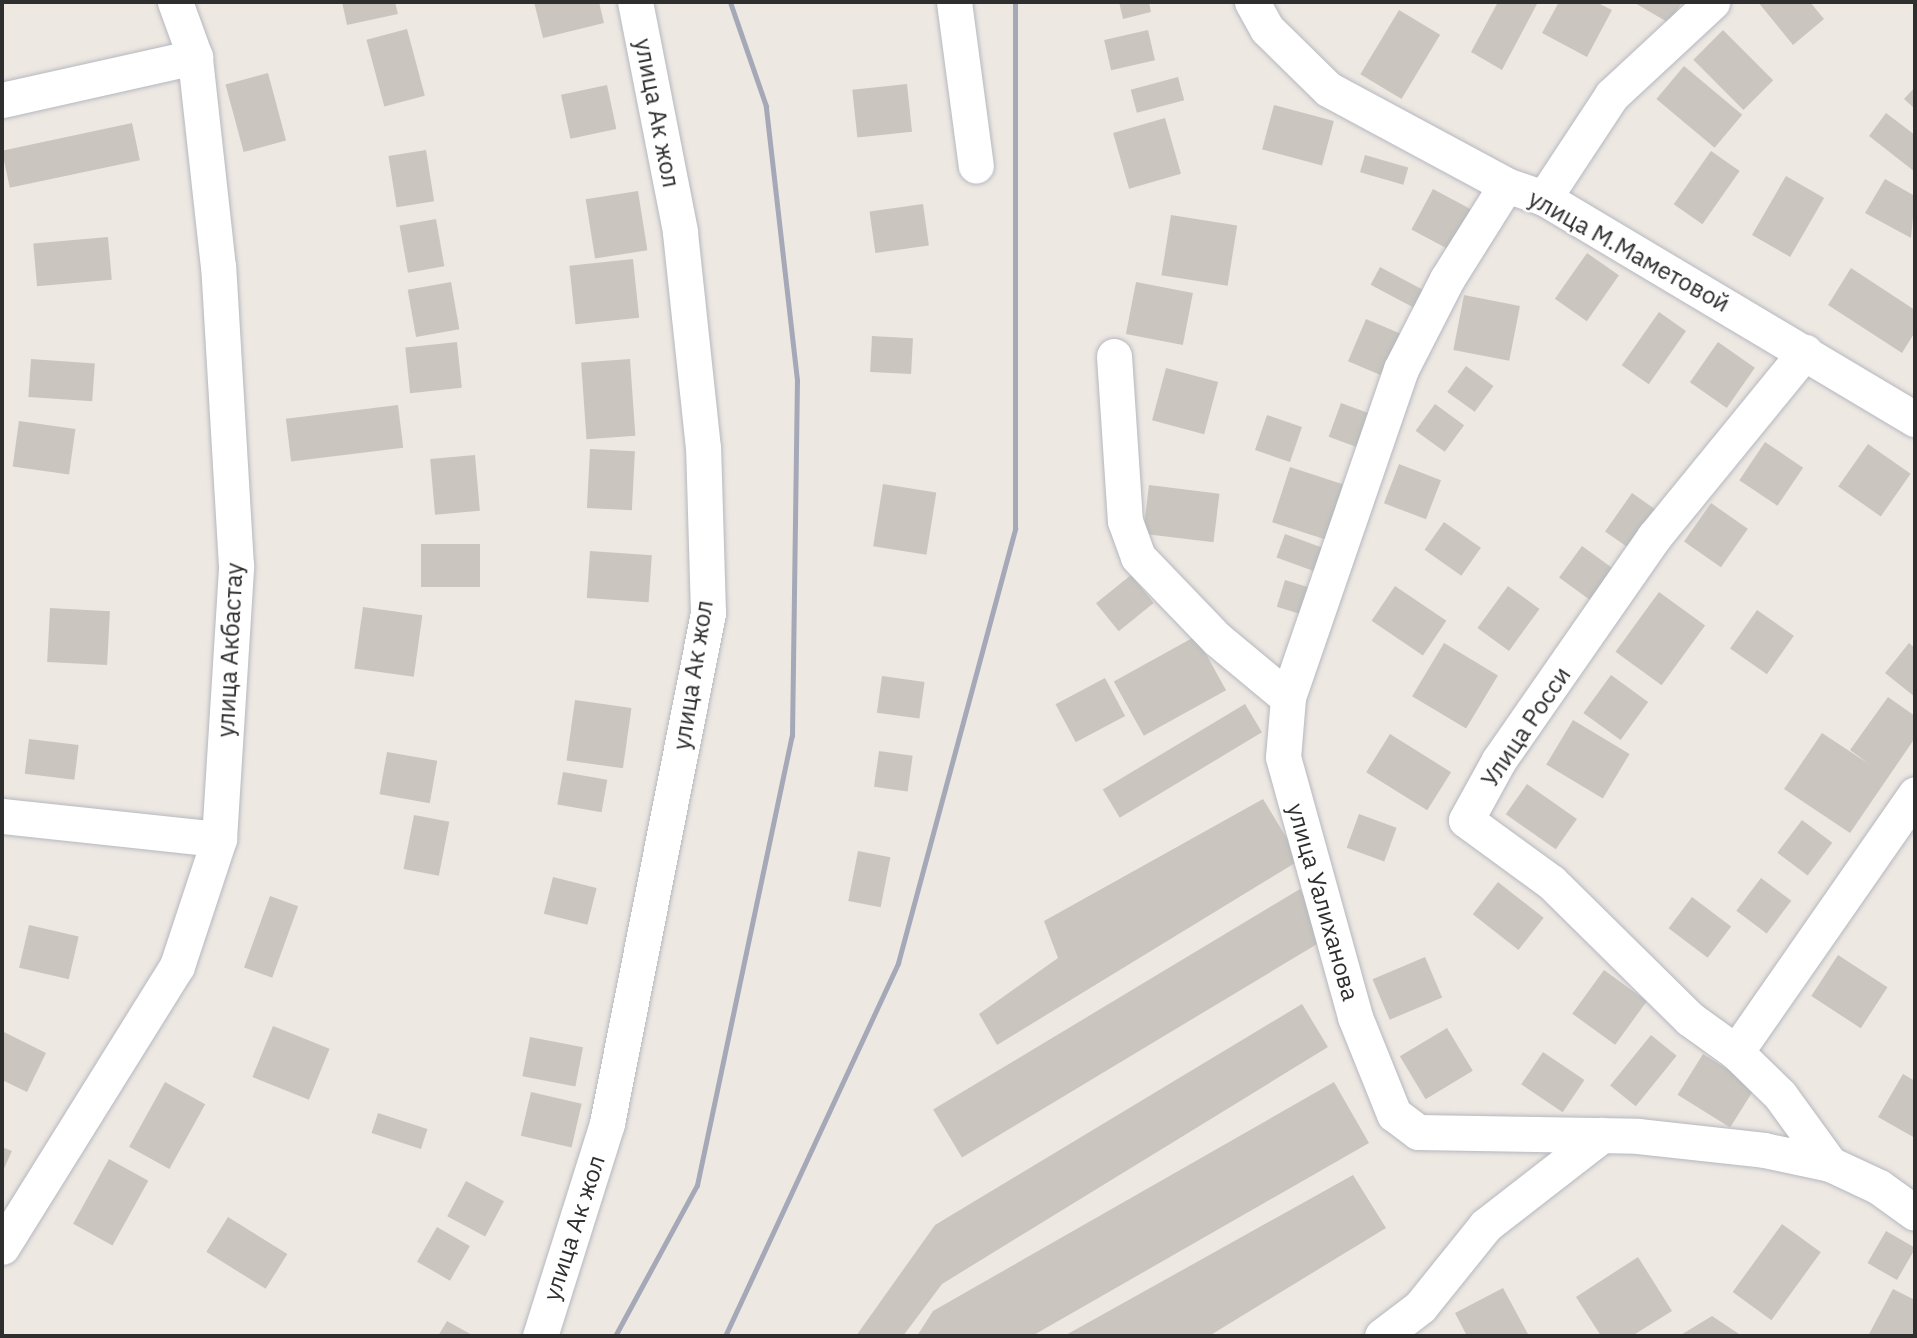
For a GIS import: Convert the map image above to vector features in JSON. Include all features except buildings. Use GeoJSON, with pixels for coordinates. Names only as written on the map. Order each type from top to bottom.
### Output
{"type":"FeatureCollection","features":[{"type":"Feature","properties":{"kind":"street","name":"улица Акбастау"},"geometry":{"type":"LineString","coordinates":[[2,1247],[177,966],[219,839],[236,566],[218,267],[195,57],[175,2]]}},
{"type":"Feature","properties":{"kind":"street","name":"улица Ак жол"},"geometry":{"type":"LineString","coordinates":[[540,1336],[607,1123],[708,613],[703,448],[680,231],[635,2]]}},
{"type":"Feature","properties":{"kind":"street"},"geometry":{"type":"LineString","coordinates":[[954,2],[976,166]]}},
{"type":"Feature","properties":{"kind":"street","name":"улица М.Маметовой"},"geometry":{"type":"LineString","coordinates":[[1252,2],[1268,29],[1328,89],[1506,185],[1544,198],[1915,419]]}},
{"type":"Feature","properties":{"kind":"street"},"geometry":{"type":"LineString","coordinates":[[1544,198],[1612,95],[1712,2]]}},
{"type":"Feature","properties":{"kind":"street"},"geometry":{"type":"LineString","coordinates":[[2,100],[195,57]]}},
{"type":"Feature","properties":{"kind":"street","name":"улица Уалиханова"},"geometry":{"type":"LineString","coordinates":[[1506,185],[1447,279],[1401,369],[1289,698],[1283,757],[1355,1017],[1394,1114],[1418,1132],[1602,1135],[1700,1141],[1830,1164],[1878,1186],[1915,1213]]}},
{"type":"Feature","properties":{"kind":"street","name":"Улица Росси"},"geometry":{"type":"LineString","coordinates":[[1805,352],[1654,537],[1499,760],[1466,820],[1552,882],[1690,1019],[1736,1052],[1780,1095],[1830,1164]]}},
{"type":"Feature","properties":{"kind":"street"},"geometry":{"type":"LineString","coordinates":[[1114,356],[1125,521],[1138,557],[1217,639],[1289,698]]}},
{"type":"Feature","properties":{"kind":"street"},"geometry":{"type":"LineString","coordinates":[[1736,1052],[1915,794]]}},
{"type":"Feature","properties":{"kind":"street"},"geometry":{"type":"LineString","coordinates":[[2,816],[219,839]]}},
{"type":"Feature","properties":{"kind":"street"},"geometry":{"type":"LineString","coordinates":[[1382,1336],[1420,1307],[1486,1225],[1602,1135]]}},
{"type":"Feature","properties":{"kind":"railway"},"geometry":{"type":"LineString","coordinates":[[615,1336],[697,1185],[792,736],[797,380],[766,106],[730,2]]}},
{"type":"Feature","properties":{"kind":"railway"},"geometry":{"type":"LineString","coordinates":[[725,1336],[898,963],[1015,528],[1015,2]]}}]}
